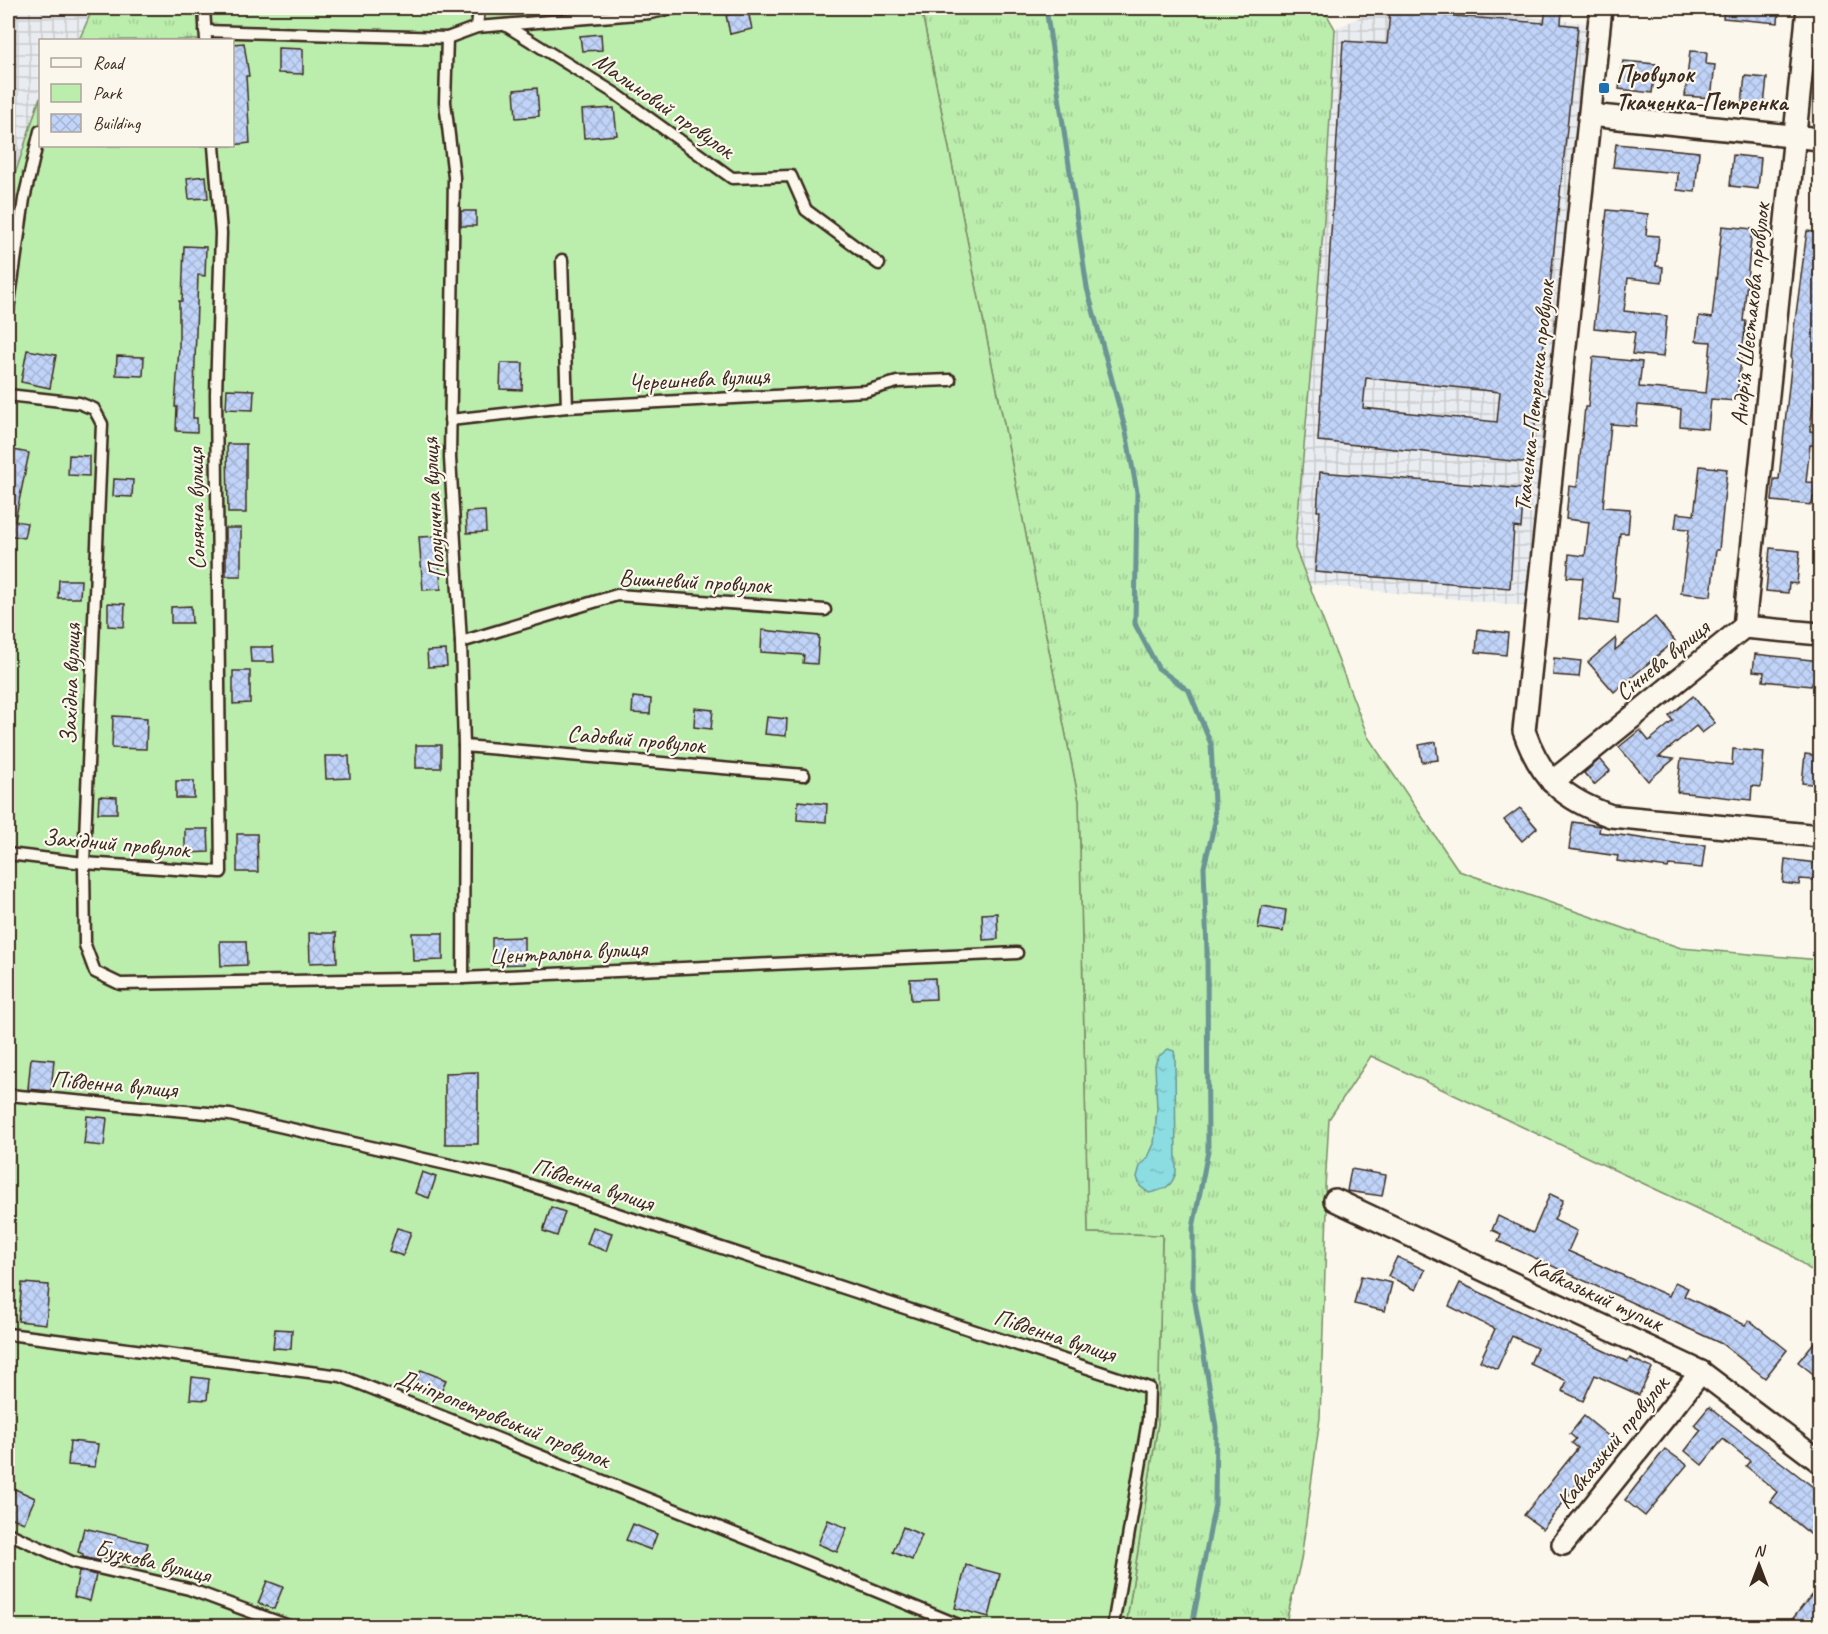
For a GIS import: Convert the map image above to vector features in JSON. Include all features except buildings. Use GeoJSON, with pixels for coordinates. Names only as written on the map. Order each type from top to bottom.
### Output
{"type":"FeatureCollection","features":[{"type":"Feature","properties":{"kind":"street","name":"Ткаченка-Петренка провулок"},"geometry":{"type":"LineString","coordinates":[[1601,8],[1524,731],[1533,756],[1552,782],[1581,805],[1611,816],[1821,837]]}},
{"type":"Feature","properties":{"kind":"street","name":"Андрія Шестакова провулок"},"geometry":{"type":"LineString","coordinates":[[1744,627],[1808,8]]}},
{"type":"Feature","properties":{"kind":"street"},"geometry":{"type":"LineString","coordinates":[[1590,115],[1821,139]]}},
{"type":"Feature","properties":{"kind":"street","name":"Січнева вулиця"},"geometry":{"type":"LineString","coordinates":[[1552,782],[1744,627],[1821,634]]}},
{"type":"Feature","properties":{"kind":"street","name":"Кавказький тупик"},"geometry":{"type":"LineString","coordinates":[[1335,1200],[1701,1372],[1821,1462]]}},
{"type":"Feature","properties":{"kind":"street","name":"Кавказький провулок"},"geometry":{"type":"LineString","coordinates":[[1563,1544],[1701,1372]]}},
{"type":"Feature","properties":{"kind":"lane"},"geometry":{"type":"LineString","coordinates":[[204,8],[205,36],[447,38],[477,27],[650,13],[675,8]]}},
{"type":"Feature","properties":{"kind":"lane"},"geometry":{"type":"LineString","coordinates":[[477,27],[479,8]]}},
{"type":"Feature","properties":{"kind":"lane","name":"Малиновий провулок"},"geometry":{"type":"LineString","coordinates":[[505,25],[616,94],[732,178],[791,176],[806,210],[879,264]]}},
{"type":"Feature","properties":{"kind":"lane","name":"Полунична вулиця"},"geometry":{"type":"LineString","coordinates":[[447,38],[445,102],[454,177],[450,458],[461,642],[464,746],[463,978]]}},
{"type":"Feature","properties":{"kind":"lane"},"geometry":{"type":"LineString","coordinates":[[8,310],[24,199],[39,135]]}},
{"type":"Feature","properties":{"kind":"lane","name":"Сонячна вулиця"},"geometry":{"type":"LineString","coordinates":[[214,147],[221,233],[216,394],[221,872]]}},
{"type":"Feature","properties":{"kind":"lane"},"geometry":{"type":"LineString","coordinates":[[562,260],[567,407]]}},
{"type":"Feature","properties":{"kind":"lane","name":"Черешнева вулиця"},"geometry":{"type":"LineString","coordinates":[[450,420],[567,407],[866,391],[897,382],[950,380]]}},
{"type":"Feature","properties":{"kind":"lane","name":"Західна вулиця"},"geometry":{"type":"LineString","coordinates":[[8,395],[79,403],[94,410],[102,424],[84,863],[85,945],[94,972],[120,984]]}},
{"type":"Feature","properties":{"kind":"lane","name":"Вишневий провулок"},"geometry":{"type":"LineString","coordinates":[[461,642],[617,595],[825,610]]}},
{"type":"Feature","properties":{"kind":"lane","name":"Садовий провулок"},"geometry":{"type":"LineString","coordinates":[[464,746],[804,775]]}},
{"type":"Feature","properties":{"kind":"lane","name":"Західний провулок"},"geometry":{"type":"LineString","coordinates":[[8,854],[84,863],[221,872]]}},
{"type":"Feature","properties":{"kind":"lane","name":"Центральна вулиця"},"geometry":{"type":"LineString","coordinates":[[120,984],[463,978],[1017,953]]}},
{"type":"Feature","properties":{"kind":"lane","name":"Південна вулиця"},"geometry":{"type":"LineString","coordinates":[[8,1095],[230,1115],[508,1178],[1149,1388],[1149,1420],[1113,1626]]}},
{"type":"Feature","properties":{"kind":"lane","name":"Дніпропетровський провулок"},"geometry":{"type":"LineString","coordinates":[[8,1334],[341,1376],[961,1626]]}},
{"type":"Feature","properties":{"kind":"lane","name":"Бузкова вулиця"},"geometry":{"type":"LineString","coordinates":[[8,1533],[72,1562],[189,1589],[289,1626]]}},
{"type":"Feature","properties":{"kind":"shaded area"},"geometry":{"type":"Polygon","coordinates":[[[8,8],[93,8],[79,39],[39,39],[39,100],[8,195],[8,8]]]}},
{"type":"Feature","properties":{"kind":"shaded area"},"geometry":{"type":"Polygon","coordinates":[[[1379,8],[1433,8],[1586,23],[1525,606],[1308,584],[1295,548],[1324,220],[1335,29],[1379,8]]]}},
{"type":"Feature","properties":{"kind":"green space"},"geometry":{"type":"Polygon","coordinates":[[[93,8],[204,8],[206,39],[79,39],[93,8]]]}},
{"type":"Feature","properties":{"kind":"green space"},"geometry":{"type":"Polygon","coordinates":[[[204,8],[921,8],[1079,801],[1088,1233],[1162,1235],[1158,1423],[1126,1626],[8,1626],[8,310],[24,199],[40,147],[234,147],[234,39],[206,39],[204,8]]]}},
{"type":"Feature","properties":{"kind":"green space"},"geometry":{"type":"Polygon","coordinates":[[[921,8],[1323,8],[1335,29],[1324,220],[1295,548],[1368,737],[1459,871],[1681,948],[1820,960],[1820,1277],[1781,1248],[1371,1056],[1329,1119],[1325,1188],[1327,1211],[1320,1418],[1301,1560],[1285,1626],[1126,1626],[1158,1423],[1162,1235],[1088,1233],[1079,801],[921,8]]]}},
{"type":"Feature","properties":{"kind":"green space"},"geometry":{"type":"Polygon","coordinates":[[[39,100],[39,137],[8,310],[8,196],[39,100]]]}},
{"type":"Feature","properties":{"kind":"water"},"geometry":{"type":"Polygon","coordinates":[[[1168,1049],[1174,1051],[1175,1056],[1176,1172],[1167,1187],[1149,1193],[1140,1186],[1137,1177],[1140,1166],[1148,1157],[1154,1144],[1157,1109],[1155,1065],[1158,1057],[1168,1049]]]}},
{"type":"Feature","properties":{"kind":"waterway"},"geometry":{"type":"LineString","coordinates":[[1046,8],[1087,288],[1126,432],[1137,492],[1135,624],[1158,668],[1189,691],[1211,744],[1215,822],[1204,867],[1207,952],[1208,1151],[1193,1228],[1193,1290],[1216,1427],[1215,1504],[1192,1626]]}},
{"type":"Feature","properties":{"kind":"place","name":"Провулок Ткаченка-Петренка"},"geometry":{"type":"Point","coordinates":[1604,88]}}]}
